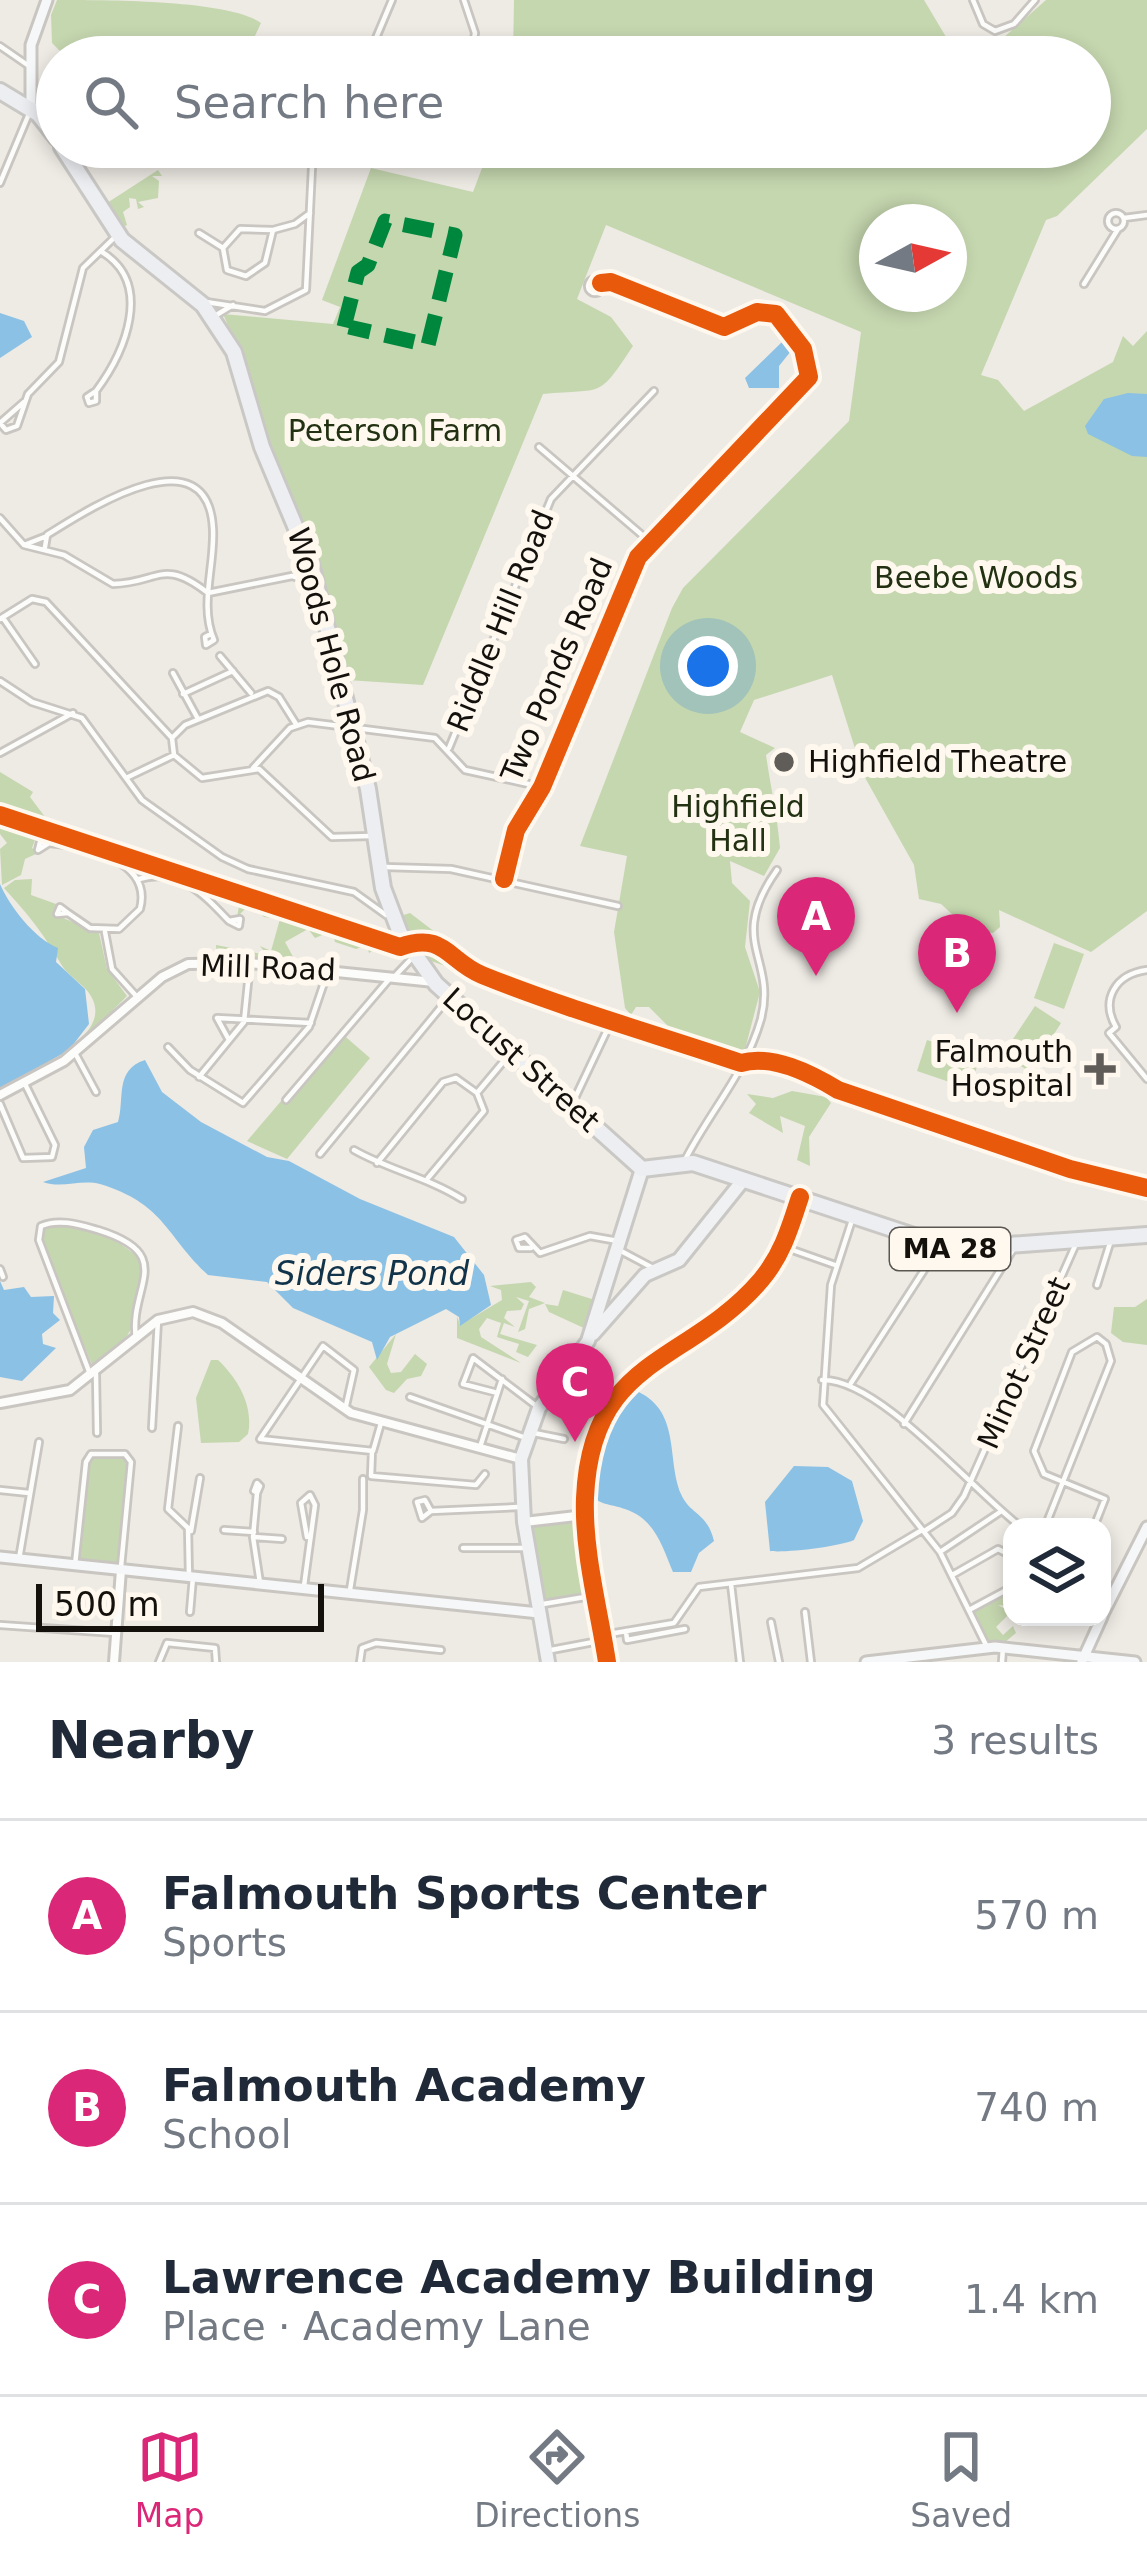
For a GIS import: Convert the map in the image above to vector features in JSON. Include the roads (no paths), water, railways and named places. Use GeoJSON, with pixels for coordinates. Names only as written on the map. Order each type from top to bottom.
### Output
{"type":"FeatureCollection","features":[{"type":"Feature","properties":{"kind":"highway"},"geometry":{"type":"LineString","coordinates":[[0,91],[36,114]]}},
{"type":"Feature","properties":{"kind":"highway","name":"Woods Hole Road"},"geometry":{"type":"LineString","coordinates":[[74,168],[115,237],[208,311],[234,352],[262,447],[316,583],[354,730],[381,875],[407,945]]}},
{"type":"Feature","properties":{"kind":"highway","name":"Locust Street"},"geometry":{"type":"LineString","coordinates":[[407,945],[434,982],[642,1169]]}},
{"type":"Feature","properties":{"kind":"highway","name":"MA 28"},"geometry":{"type":"LineString","coordinates":[[642,1169],[683,1162],[754,1181],[939,1246],[1014,1248],[1147,1235]]}},
{"type":"Feature","properties":{"kind":"main road"},"geometry":{"type":"LineString","coordinates":[[32,109],[29,66],[34,29],[47,0]]}},
{"type":"Feature","properties":{"kind":"main road"},"geometry":{"type":"LineString","coordinates":[[587,1341],[642,1169]]}},
{"type":"Feature","properties":{"kind":"main road"},"geometry":{"type":"LineString","coordinates":[[547,1656],[527,1548],[521,1459],[538,1408],[608,1316],[655,1269],[679,1260],[729,1199],[754,1181]]}},
{"type":"Feature","properties":{"kind":"main road"},"geometry":{"type":"LineString","coordinates":[[593,1323],[608,1316]]}},
{"type":"Feature","properties":{"kind":"main road"},"geometry":{"type":"LineString","coordinates":[[1111,1586],[1147,1527]]}},
{"type":"Feature","properties":{"kind":"main road"},"geometry":{"type":"LineString","coordinates":[[0,1557],[538,1609]]}},
{"type":"Feature","properties":{"kind":"main road"},"geometry":{"type":"LineString","coordinates":[[1083,1659],[1098,1626]]}},
{"type":"Feature","properties":{"kind":"main road"},"geometry":{"type":"LineString","coordinates":[[866,1662],[1003,1647],[1136,1662]]}},
{"type":"Feature","properties":{"kind":"street"},"geometry":{"type":"LineString","coordinates":[[377,36],[392,0]]}},
{"type":"Feature","properties":{"kind":"street"},"geometry":{"type":"LineString","coordinates":[[464,0],[474,36]]}},
{"type":"Feature","properties":{"kind":"street"},"geometry":{"type":"LineString","coordinates":[[973,0],[982,25],[995,31],[1014,24],[1035,0]]}},
{"type":"Feature","properties":{"kind":"street"},"geometry":{"type":"LineString","coordinates":[[0,46],[29,66]]}},
{"type":"Feature","properties":{"kind":"street"},"geometry":{"type":"LineString","coordinates":[[0,183],[36,107]]}},
{"type":"Feature","properties":{"kind":"street"},"geometry":{"type":"LineString","coordinates":[[208,311],[212,300],[266,311],[304,292],[310,274],[312,168]]}},
{"type":"Feature","properties":{"kind":"street"},"geometry":{"type":"LineString","coordinates":[[223,248],[240,229],[273,230],[296,224],[311,212]]}},
{"type":"Feature","properties":{"kind":"street"},"geometry":{"type":"LineString","coordinates":[[1118,229],[1111,227],[1109,217],[1147,215]]}},
{"type":"Feature","properties":{"kind":"street"},"geometry":{"type":"LineString","coordinates":[[1084,284],[1124,218]]}},
{"type":"Feature","properties":{"kind":"street"},"geometry":{"type":"LineString","coordinates":[[199,233],[223,248],[227,270],[250,275],[266,260],[273,230]]}},
{"type":"Feature","properties":{"kind":"street"},"geometry":{"type":"LineString","coordinates":[[24,402],[15,428],[6,430],[0,423],[59,362],[82,270],[115,237]]}},
{"type":"Feature","properties":{"kind":"street"},"geometry":{"type":"LineString","coordinates":[[96,391],[123,346],[131,303],[124,273],[99,252]]}},
{"type":"Feature","properties":{"kind":"street","name":"Two Ponds Road"},"geometry":{"type":"LineString","coordinates":[[504,880],[516,830],[542,787],[627,580],[649,541],[802,389],[808,365],[791,329],[776,314],[757,313],[724,327],[611,282],[601,283]]}},
{"type":"Feature","properties":{"kind":"street"},"geometry":{"type":"LineString","coordinates":[[208,311],[232,305]]}},
{"type":"Feature","properties":{"kind":"street","name":"Riddle Hill Road"},"geometry":{"type":"LineString","coordinates":[[449,748],[551,499],[654,391]]}},
{"type":"Feature","properties":{"kind":"street"},"geometry":{"type":"LineString","coordinates":[[539,447],[649,541]]}},
{"type":"Feature","properties":{"kind":"street"},"geometry":{"type":"LineString","coordinates":[[24,544],[47,536],[122,489],[157,482],[178,484],[201,497],[212,518],[211,634]]}},
{"type":"Feature","properties":{"kind":"street"},"geometry":{"type":"LineString","coordinates":[[0,518],[24,544],[45,548],[113,584],[172,572],[208,592],[292,576],[316,583]]}},
{"type":"Feature","properties":{"kind":"street"},"geometry":{"type":"LineString","coordinates":[[45,548],[47,536]]}},
{"type":"Feature","properties":{"kind":"street"},"geometry":{"type":"LineString","coordinates":[[35,664],[2,618],[32,599],[53,607],[172,738],[174,755],[202,778],[253,768],[274,777],[332,837],[375,836]]}},
{"type":"Feature","properties":{"kind":"street"},"geometry":{"type":"LineString","coordinates":[[220,656],[252,695]]}},
{"type":"Feature","properties":{"kind":"street"},"geometry":{"type":"LineString","coordinates":[[183,694],[232,671]]}},
{"type":"Feature","properties":{"kind":"street"},"geometry":{"type":"LineString","coordinates":[[173,673],[198,719]]}},
{"type":"Feature","properties":{"kind":"street"},"geometry":{"type":"LineString","coordinates":[[0,681],[32,702],[73,713],[88,724],[161,817],[237,866],[366,898],[407,945],[395,974],[286,1100]]}},
{"type":"Feature","properties":{"kind":"street"},"geometry":{"type":"LineString","coordinates":[[172,738],[198,719],[252,695],[274,692],[296,724],[411,732],[449,748],[465,770],[542,787]]}},
{"type":"Feature","properties":{"kind":"street"},"geometry":{"type":"LineString","coordinates":[[0,753],[73,713]]}},
{"type":"Feature","properties":{"kind":"street"},"geometry":{"type":"LineString","coordinates":[[253,768],[296,724]]}},
{"type":"Feature","properties":{"kind":"street"},"geometry":{"type":"LineString","coordinates":[[126,778],[174,755]]}},
{"type":"Feature","properties":{"kind":"street"},"geometry":{"type":"LineString","coordinates":[[49,843],[128,866],[139,879],[143,898],[136,916],[122,928],[105,932],[68,913]]}},
{"type":"Feature","properties":{"kind":"street"},"geometry":{"type":"LineString","coordinates":[[366,898],[381,875],[422,865],[618,906]]}},
{"type":"Feature","properties":{"kind":"street"},"geometry":{"type":"LineString","coordinates":[[683,1162],[747,1059],[766,994],[752,951],[754,923],[758,901],[776,870]]}},
{"type":"Feature","properties":{"kind":"street"},"geometry":{"type":"LineString","coordinates":[[139,879],[156,876],[203,891],[229,921]]}},
{"type":"Feature","properties":{"kind":"street"},"geometry":{"type":"LineString","coordinates":[[105,932],[111,967],[138,998]]}},
{"type":"Feature","properties":{"kind":"street"},"geometry":{"type":"LineString","coordinates":[[200,1077],[245,1018],[250,963]]}},
{"type":"Feature","properties":{"kind":"street","name":"Mill Road"},"geometry":{"type":"LineString","coordinates":[[0,1094],[75,1053],[166,974],[188,964],[250,963],[395,974],[434,982]]}},
{"type":"Feature","properties":{"kind":"street"},"geometry":{"type":"LineString","coordinates":[[168,1047],[238,1103],[311,1023],[328,969]]}},
{"type":"Feature","properties":{"kind":"street"},"geometry":{"type":"LineString","coordinates":[[1147,970],[1123,978],[1109,1002],[1117,1027],[1109,1033],[1147,1079]]}},
{"type":"Feature","properties":{"kind":"street"},"geometry":{"type":"LineString","coordinates":[[320,1154],[450,997]]}},
{"type":"Feature","properties":{"kind":"street"},"geometry":{"type":"LineString","coordinates":[[229,1040],[216,1019],[311,1023]]}},
{"type":"Feature","properties":{"kind":"street"},"geometry":{"type":"LineString","coordinates":[[572,1105],[610,1024]]}},
{"type":"Feature","properties":{"kind":"street"},"geometry":{"type":"LineString","coordinates":[[476,1093],[512,1052]]}},
{"type":"Feature","properties":{"kind":"street"},"geometry":{"type":"LineString","coordinates":[[75,1053],[96,1092]]}},
{"type":"Feature","properties":{"kind":"street"},"geometry":{"type":"LineString","coordinates":[[377,1163],[447,1079],[460,1080],[476,1093],[485,1109],[428,1178]]}},
{"type":"Feature","properties":{"kind":"street"},"geometry":{"type":"LineString","coordinates":[[0,1104],[21,1156],[31,1162],[52,1157],[55,1145],[25,1084]]}},
{"type":"Feature","properties":{"kind":"street"},"geometry":{"type":"LineString","coordinates":[[354,1150],[377,1163],[428,1178],[462,1199]]}},
{"type":"Feature","properties":{"kind":"street"},"geometry":{"type":"LineString","coordinates":[[607,1662],[585,1515],[590,1460],[608,1406],[628,1381],[741,1299],[784,1246],[803,1198]]}},
{"type":"Feature","properties":{"kind":"street"},"geometry":{"type":"LineString","coordinates":[[854,1217],[836,1265],[822,1400],[831,1419],[940,1552],[987,1647]]}},
{"type":"Feature","properties":{"kind":"street"},"geometry":{"type":"LineString","coordinates":[[97,1433],[94,1376],[39,1240],[41,1226],[56,1222],[84,1226],[116,1236],[139,1252],[147,1276],[136,1338]]}},
{"type":"Feature","properties":{"kind":"street"},"geometry":{"type":"LineString","coordinates":[[531,1247],[542,1253],[590,1235],[655,1269]]}},
{"type":"Feature","properties":{"kind":"street"},"geometry":{"type":"LineString","coordinates":[[1097,1286],[1110,1238]]}},
{"type":"Feature","properties":{"kind":"street","name":"Minot Street"},"geometry":{"type":"LineString","coordinates":[[731,1583],[858,1568],[954,1511],[1077,1241]]}},
{"type":"Feature","properties":{"kind":"street"},"geometry":{"type":"LineString","coordinates":[[784,1246],[836,1265]]}},
{"type":"Feature","properties":{"kind":"street"},"geometry":{"type":"LineString","coordinates":[[850,1384],[939,1246]]}},
{"type":"Feature","properties":{"kind":"street"},"geometry":{"type":"LineString","coordinates":[[904,1424],[1014,1248]]}},
{"type":"Feature","properties":{"kind":"street"},"geometry":{"type":"LineString","coordinates":[[0,1269],[3,1277]]}},
{"type":"Feature","properties":{"kind":"street"},"geometry":{"type":"LineString","coordinates":[[0,1403],[58,1395],[94,1376],[158,1320],[185,1312],[213,1317],[345,1410],[521,1459]]}},
{"type":"Feature","properties":{"kind":"street"},"geometry":{"type":"LineString","coordinates":[[152,1428],[158,1320]]}},
{"type":"Feature","properties":{"kind":"street"},"geometry":{"type":"LineString","coordinates":[[1049,1518],[1066,1484],[1111,1361],[1106,1344],[1097,1337],[1072,1352],[1034,1447],[1042,1472],[1066,1484],[1105,1499],[1098,1518]]}},
{"type":"Feature","properties":{"kind":"street"},"geometry":{"type":"LineString","coordinates":[[345,1410],[354,1370],[325,1345],[261,1432],[262,1442],[372,1450],[378,1447],[381,1423]]}},
{"type":"Feature","properties":{"kind":"street"},"geometry":{"type":"LineString","coordinates":[[494,1392],[462,1382],[475,1358],[538,1408]]}},
{"type":"Feature","properties":{"kind":"street"},"geometry":{"type":"LineString","coordinates":[[566,1372],[608,1406]]}},
{"type":"Feature","properties":{"kind":"street"},"geometry":{"type":"LineString","coordinates":[[480,1449],[494,1392],[502,1379]]}},
{"type":"Feature","properties":{"kind":"street"},"geometry":{"type":"LineString","coordinates":[[822,1380],[850,1384],[904,1424],[1009,1518]]}},
{"type":"Feature","properties":{"kind":"street"},"geometry":{"type":"LineString","coordinates":[[410,1397],[484,1427],[564,1439]]}},
{"type":"Feature","properties":{"kind":"street"},"geometry":{"type":"LineString","coordinates":[[178,1426],[169,1509],[184,1521],[189,1536]]}},
{"type":"Feature","properties":{"kind":"street"},"geometry":{"type":"LineString","coordinates":[[20,1559],[39,1442]]}},
{"type":"Feature","properties":{"kind":"street"},"geometry":{"type":"LineString","coordinates":[[75,1564],[87,1460],[102,1450],[125,1454],[131,1462],[114,1662]]}},
{"type":"Feature","properties":{"kind":"street"},"geometry":{"type":"LineString","coordinates":[[372,1450],[370,1477],[476,1485],[485,1474]]}},
{"type":"Feature","properties":{"kind":"street"},"geometry":{"type":"LineString","coordinates":[[190,1612],[189,1536],[200,1478]]}},
{"type":"Feature","properties":{"kind":"street"},"geometry":{"type":"LineString","coordinates":[[349,1594],[358,1517],[355,1508],[363,1479]]}},
{"type":"Feature","properties":{"kind":"street"},"geometry":{"type":"LineString","coordinates":[[0,1490],[29,1493]]}},
{"type":"Feature","properties":{"kind":"street"},"geometry":{"type":"LineString","coordinates":[[257,1493],[254,1535],[260,1585]]}},
{"type":"Feature","properties":{"kind":"street"},"geometry":{"type":"LineString","coordinates":[[304,1589],[307,1537],[315,1505],[310,1495],[301,1503],[307,1537]]}},
{"type":"Feature","properties":{"kind":"street"},"geometry":{"type":"LineString","coordinates":[[431,1511],[585,1515]]}},
{"type":"Feature","properties":{"kind":"street"},"geometry":{"type":"LineString","coordinates":[[940,1552],[1001,1512]]}},
{"type":"Feature","properties":{"kind":"street"},"geometry":{"type":"LineString","coordinates":[[224,1530],[282,1538]]}},
{"type":"Feature","properties":{"kind":"street"},"geometry":{"type":"LineString","coordinates":[[463,1548],[527,1548]]}},
{"type":"Feature","properties":{"kind":"street"},"geometry":{"type":"LineString","coordinates":[[953,1574],[998,1549],[1003,1552]]}},
{"type":"Feature","properties":{"kind":"street"},"geometry":{"type":"LineString","coordinates":[[547,1656],[626,1631],[674,1624],[696,1588],[731,1583],[740,1662]]}},
{"type":"Feature","properties":{"kind":"street"},"geometry":{"type":"LineString","coordinates":[[971,1609],[1003,1592]]}},
{"type":"Feature","properties":{"kind":"street"},"geometry":{"type":"LineString","coordinates":[[538,1609],[597,1595]]}},
{"type":"Feature","properties":{"kind":"street"},"geometry":{"type":"LineString","coordinates":[[805,1612],[811,1662]]}},
{"type":"Feature","properties":{"kind":"street"},"geometry":{"type":"LineString","coordinates":[[772,1622],[779,1662]]}},
{"type":"Feature","properties":{"kind":"street"},"geometry":{"type":"LineString","coordinates":[[0,1624],[116,1633]]}},
{"type":"Feature","properties":{"kind":"street"},"geometry":{"type":"LineString","coordinates":[[626,1631],[627,1640],[685,1630]]}},
{"type":"Feature","properties":{"kind":"street"},"geometry":{"type":"LineString","coordinates":[[159,1662],[167,1643],[214,1648],[216,1662]]}},
{"type":"Feature","properties":{"kind":"street"},"geometry":{"type":"LineString","coordinates":[[360,1662],[362,1648],[376,1643],[441,1650]]}},
{"type":"Feature","properties":{"kind":"street"},"geometry":{"type":"LineString","coordinates":[[1003,1647],[1003,1662]]}},
{"type":"Feature","properties":{"kind":"water"},"geometry":{"type":"Polygon","coordinates":[[[0,313],[24,321],[32,337],[0,358],[0,313]]]}},
{"type":"Feature","properties":{"kind":"water"},"geometry":{"type":"Polygon","coordinates":[[[782,342],[791,351],[779,366],[779,388],[749,388],[745,378],[782,342]]]}},
{"type":"Feature","properties":{"kind":"water"},"geometry":{"type":"Polygon","coordinates":[[[1147,394],[1147,457],[1132,456],[1088,434],[1085,426],[1104,399],[1147,394]]]}},
{"type":"Feature","properties":{"kind":"water"},"geometry":{"type":"Polygon","coordinates":[[[0,884],[24,921],[58,948],[56,962],[85,989],[89,1024],[69,1050],[0,1089],[0,884]]]}},
{"type":"Feature","properties":{"kind":"water","name":"Siders Pond"},"geometry":{"type":"Polygon","coordinates":[[[145,1060],[162,1092],[201,1122],[267,1157],[289,1161],[360,1199],[454,1237],[484,1275],[491,1305],[460,1326],[459,1317],[446,1309],[390,1337],[377,1360],[372,1342],[293,1308],[267,1282],[208,1275],[151,1211],[122,1192],[93,1183],[43,1182],[86,1168],[84,1147],[93,1130],[118,1122],[125,1078],[145,1060]]]}},
{"type":"Feature","properties":{"kind":"water"},"geometry":{"type":"Polygon","coordinates":[[[0,1281],[4,1290],[24,1287],[31,1297],[54,1296],[53,1313],[60,1320],[42,1334],[43,1344],[56,1348],[22,1381],[0,1377],[0,1281]]]}},
{"type":"Feature","properties":{"kind":"water"},"geometry":{"type":"Polygon","coordinates":[[[625,1391],[649,1398],[666,1422],[681,1494],[707,1524],[714,1541],[699,1553],[691,1572],[673,1572],[644,1519],[589,1493],[603,1426],[625,1391]]]}},
{"type":"Feature","properties":{"kind":"water"},"geometry":{"type":"Polygon","coordinates":[[[794,1466],[828,1467],[852,1481],[863,1521],[854,1540],[770,1551],[765,1502],[794,1466]]]}},
{"type":"Feature","properties":{"kind":"place","name":"Highfield Theatre"},"geometry":{"type":"Point","coordinates":[784,762]}},
{"type":"Feature","properties":{"kind":"place","name":"Falmouth Sports Center"},"geometry":{"type":"Point","coordinates":[816,976]}},
{"type":"Feature","properties":{"kind":"place","name":"Falmouth Academy"},"geometry":{"type":"Point","coordinates":[957,1013]}},
{"type":"Feature","properties":{"kind":"place","name":"Falmouth Hospital"},"geometry":{"type":"Point","coordinates":[1100,1069]}},
{"type":"Feature","properties":{"kind":"place","name":"Lawrence Academy Building"},"geometry":{"type":"Point","coordinates":[575,1442]}},
{"type":"Feature","properties":{"kind":"park label","name":"Peterson Farm"},"geometry":{"type":"Point","coordinates":[395,431]}},
{"type":"Feature","properties":{"kind":"park label","name":"Beebe Woods"},"geometry":{"type":"Point","coordinates":[976,578]}},
{"type":"Feature","properties":{"kind":"park label","name":"Highfield Hall"},"geometry":{"type":"Point","coordinates":[738,824]}}]}
